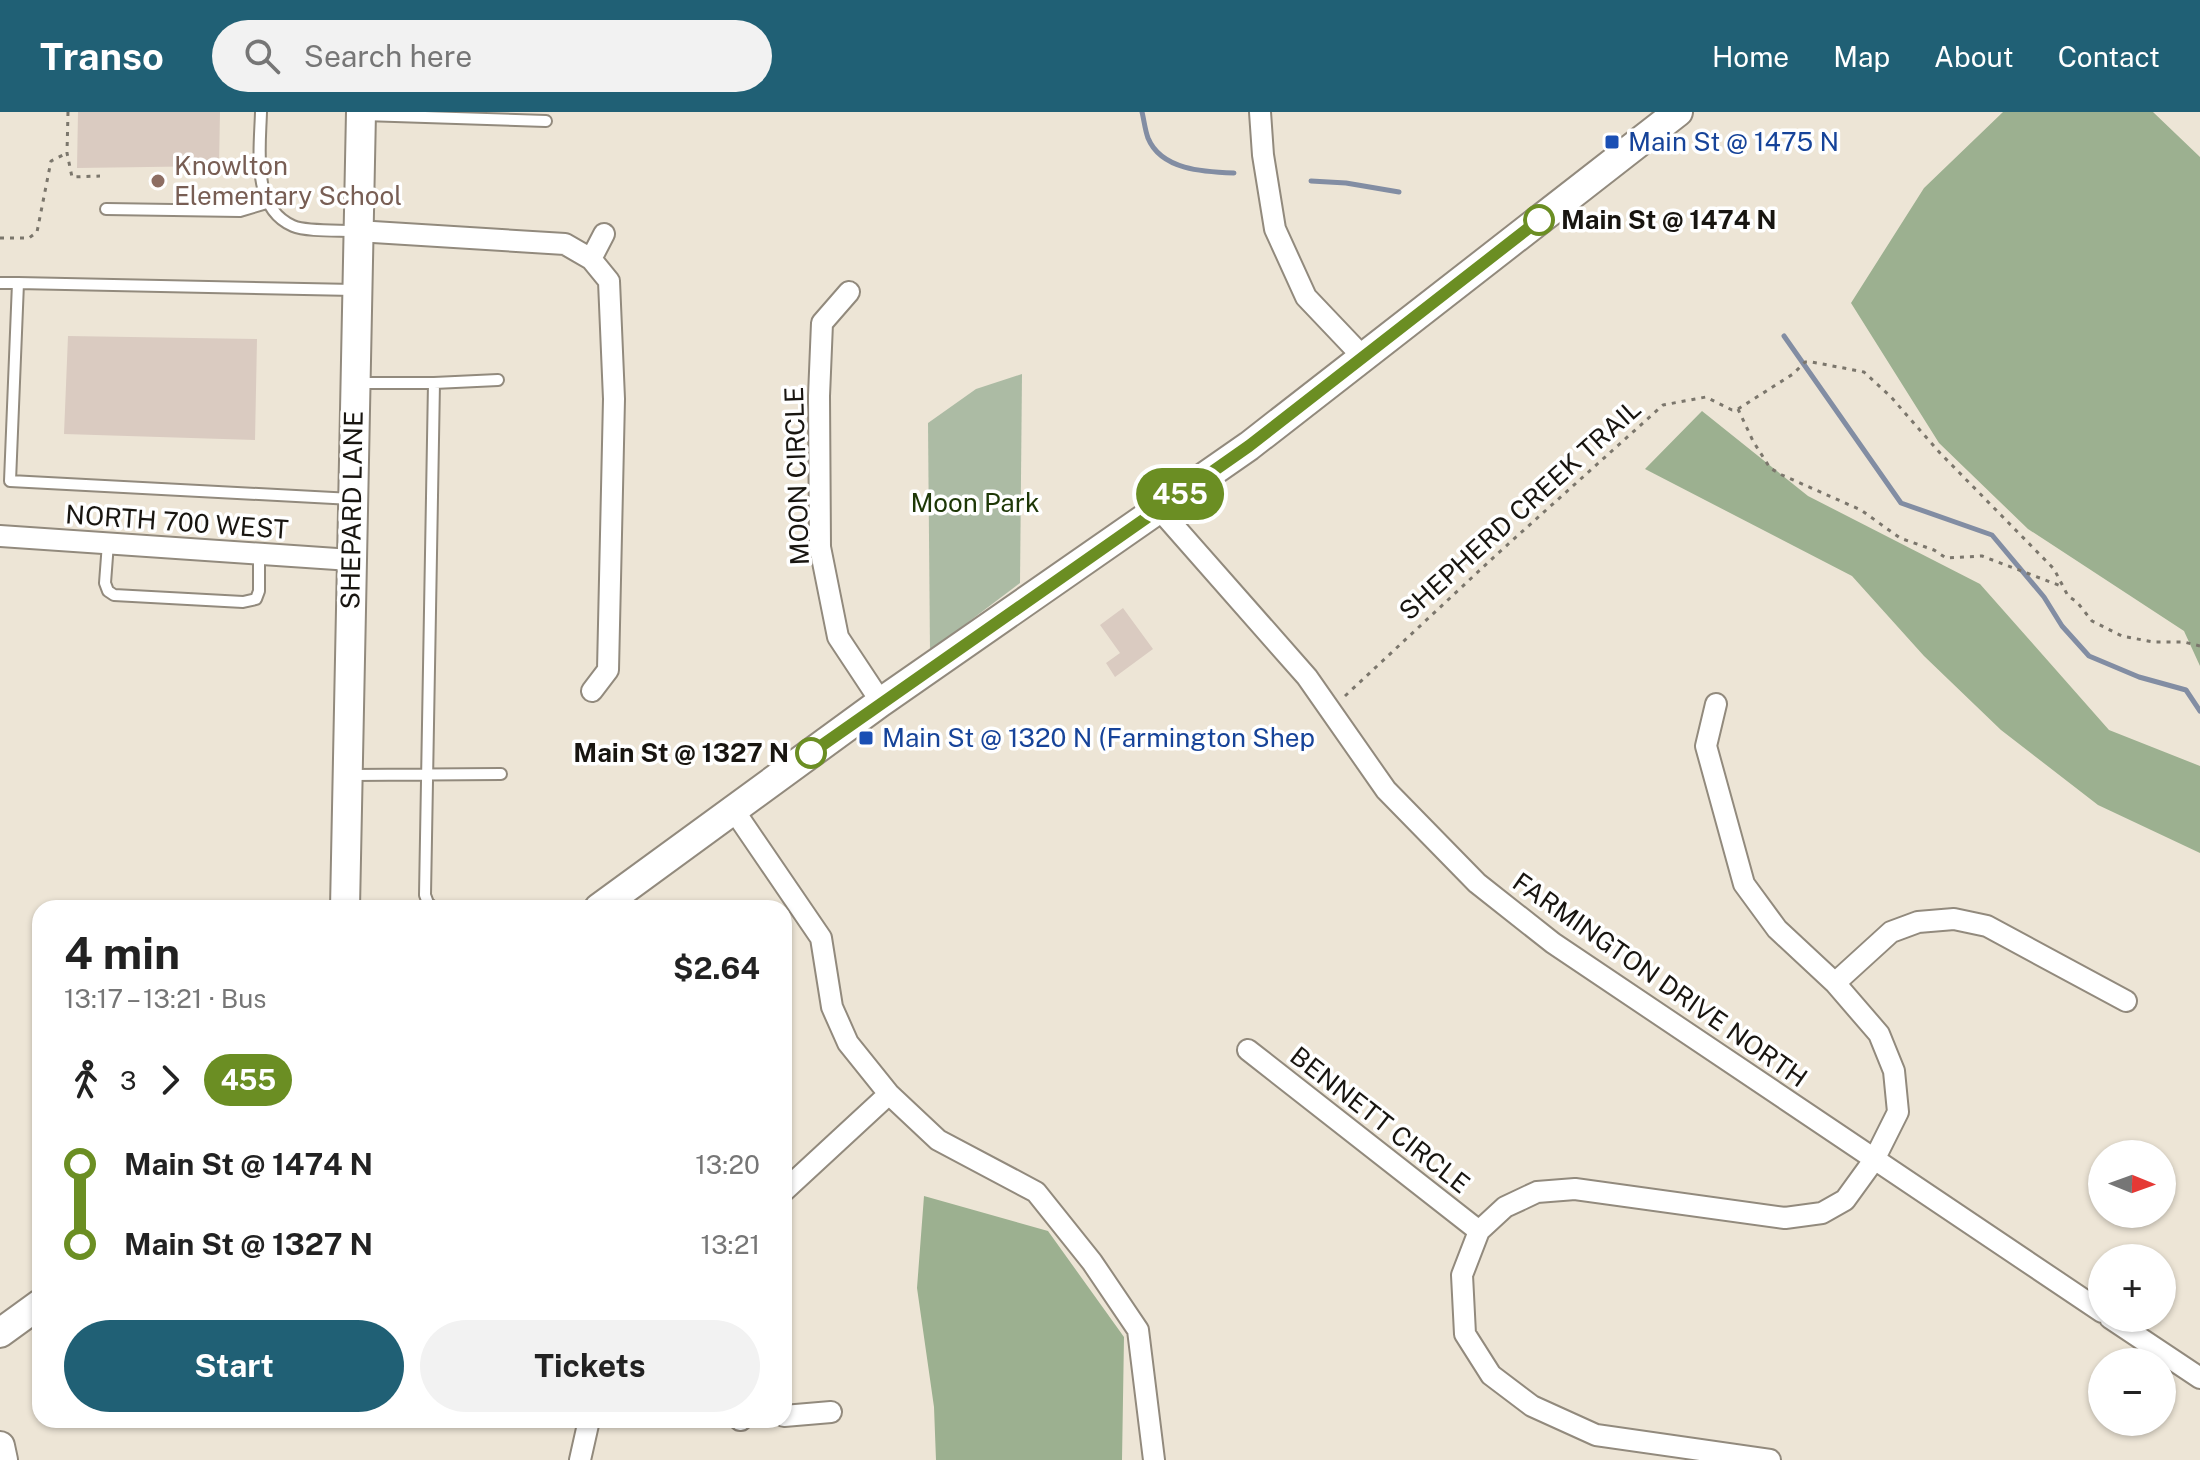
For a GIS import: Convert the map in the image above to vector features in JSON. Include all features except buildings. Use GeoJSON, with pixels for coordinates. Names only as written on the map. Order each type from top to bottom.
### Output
{"type":"FeatureCollection","features":[{"type":"Feature","properties":{"kind":"main road"},"geometry":{"type":"LineString","coordinates":[[610,900],[881,702],[1249,446],[1678,112]]}},
{"type":"Feature","properties":{"kind":"main road","name":"SHEPARD LANE"},"geometry":{"type":"LineString","coordinates":[[345,900],[360,114]]}},
{"type":"Feature","properties":{"kind":"main road"},"geometry":{"type":"LineString","coordinates":[[0,1333],[32,1310]]}},
{"type":"Feature","properties":{"kind":"main road"},"geometry":{"type":"LineString","coordinates":[[0,1446],[3,1460]]}},
{"type":"Feature","properties":{"kind":"street"},"geometry":{"type":"LineString","coordinates":[[1260,112],[1263,155],[1275,229],[1306,297],[1363,357]]}},
{"type":"Feature","properties":{"kind":"street"},"geometry":{"type":"LineString","coordinates":[[357,231],[565,244],[591,259],[609,281],[614,399],[608,670],[592,691]]}},
{"type":"Feature","properties":{"kind":"street"},"geometry":{"type":"LineString","coordinates":[[591,259],[604,234]]}},
{"type":"Feature","properties":{"kind":"street","name":"MOON CIRCLE"},"geometry":{"type":"LineString","coordinates":[[849,292],[822,323],[820,547],[838,637],[881,702]]}},
{"type":"Feature","properties":{"kind":"street","name":"FARMINGTON DRIVE NORTH"},"geometry":{"type":"LineString","coordinates":[[1159,509],[1307,677],[1386,790],[1477,883],[1553,943],[2088,1303]]}},
{"type":"Feature","properties":{"kind":"street","name":"NORTH 700 WEST"},"geometry":{"type":"LineString","coordinates":[[0,536],[351,560]]}},
{"type":"Feature","properties":{"kind":"street"},"geometry":{"type":"LineString","coordinates":[[1716,704],[1706,746],[1744,884],[1777,929],[1835,983],[1879,1034],[1894,1071],[1898,1112],[1874,1160],[1845,1200],[1822,1213],[1785,1218],[1575,1189],[1537,1192],[1505,1207],[1479,1231],[1462,1275],[1465,1334],[1491,1375],[1532,1406],[1596,1435],[1646,1451],[1770,1460]]}},
{"type":"Feature","properties":{"kind":"street"},"geometry":{"type":"LineString","coordinates":[[733,809],[821,938],[832,1007],[848,1043],[889,1094],[938,1140],[1036,1192],[1092,1262],[1138,1330],[1154,1460]]}},
{"type":"Feature","properties":{"kind":"street"},"geometry":{"type":"LineString","coordinates":[[1835,983],[1891,932],[1918,922],[1954,919],[1987,926],[2126,1001]]}},
{"type":"Feature","properties":{"kind":"street","name":"BENNETT CIRCLE"},"geometry":{"type":"LineString","coordinates":[[1248,1050],[1479,1231]]}},
{"type":"Feature","properties":{"kind":"street"},"geometry":{"type":"LineString","coordinates":[[792,1184],[889,1094]]}},
{"type":"Feature","properties":{"kind":"street"},"geometry":{"type":"LineString","coordinates":[[2131,1332],[2200,1378]]}},
{"type":"Feature","properties":{"kind":"street"},"geometry":{"type":"LineString","coordinates":[[792,1415],[831,1412]]}},
{"type":"Feature","properties":{"kind":"street"},"geometry":{"type":"LineString","coordinates":[[580,1460],[587,1428]]}},
{"type":"Feature","properties":{"kind":"lane"},"geometry":{"type":"LineString","coordinates":[[261,112],[260,179],[275,213],[294,227],[357,231]]}},
{"type":"Feature","properties":{"kind":"lane"},"geometry":{"type":"LineString","coordinates":[[360,114],[546,121]]}},
{"type":"Feature","properties":{"kind":"lane"},"geometry":{"type":"LineString","coordinates":[[106,209],[240,211],[270,202]]}},
{"type":"Feature","properties":{"kind":"lane"},"geometry":{"type":"LineString","coordinates":[[0,283],[356,290]]}},
{"type":"Feature","properties":{"kind":"lane"},"geometry":{"type":"LineString","coordinates":[[18,283],[5,480],[352,499]]}},
{"type":"Feature","properties":{"kind":"lane"},"geometry":{"type":"LineString","coordinates":[[354,383],[498,380]]}},
{"type":"Feature","properties":{"kind":"lane"},"geometry":{"type":"LineString","coordinates":[[427,900],[434,383]]}},
{"type":"Feature","properties":{"kind":"lane"},"geometry":{"type":"LineString","coordinates":[[108,543],[105,583],[114,595],[243,602],[256,599],[259,591],[259,554]]}},
{"type":"Feature","properties":{"kind":"lane"},"geometry":{"type":"LineString","coordinates":[[347,775],[501,774]]}},
{"type":"Feature","properties":{"kind":"path"},"geometry":{"type":"LineString","coordinates":[[68,112],[67,153],[72,177],[100,176]]}},
{"type":"Feature","properties":{"kind":"path"},"geometry":{"type":"LineString","coordinates":[[0,238],[29,238],[37,232],[51,161],[67,153]]}},
{"type":"Feature","properties":{"kind":"path"},"geometry":{"type":"LineString","coordinates":[[2064,587],[1982,556],[1946,558],[1934,550],[1900,538],[1861,510],[1782,475],[1770,468],[1738,409],[1793,374],[1805,362],[1864,372],[2054,569],[2064,587],[2068,596],[2092,621],[2109,631],[2153,642],[2184,642],[2200,646]]}},
{"type":"Feature","properties":{"kind":"path","name":"SHEPHERD CREEK TRAIL"},"geometry":{"type":"LineString","coordinates":[[1345,696],[1663,405],[1706,397],[1732,410],[1738,409]]}},
{"type":"Feature","properties":{"kind":"green space"},"geometry":{"type":"Polygon","coordinates":[[[2003,112],[2153,112],[2200,157],[2200,666],[2184,631],[2028,529],[1939,443],[1851,303],[1924,188],[2003,112]]]}},
{"type":"Feature","properties":{"kind":"green space","name":"Moon Park"},"geometry":{"type":"Polygon","coordinates":[[[1022,374],[1020,583],[930,651],[928,423],[976,389],[1022,374]]]}},
{"type":"Feature","properties":{"kind":"green space"},"geometry":{"type":"Polygon","coordinates":[[[1702,411],[1808,496],[1980,584],[2109,730],[2200,766],[2200,853],[2098,805],[2001,730],[1924,656],[1852,576],[1645,469],[1702,411]]]}},
{"type":"Feature","properties":{"kind":"green space"},"geometry":{"type":"Polygon","coordinates":[[[924,1196],[1048,1231],[1124,1337],[1122,1460],[936,1460],[934,1407],[917,1288],[924,1196]]]}},
{"type":"Feature","properties":{"kind":"waterway"},"geometry":{"type":"LineString","coordinates":[[1142,112],[1148,138],[1163,157],[1185,167],[1234,173]]}},
{"type":"Feature","properties":{"kind":"waterway"},"geometry":{"type":"LineString","coordinates":[[1311,181],[1399,192]]}},
{"type":"Feature","properties":{"kind":"waterway"},"geometry":{"type":"LineString","coordinates":[[1784,336],[1901,503],[1992,535],[2089,656],[2139,677],[2186,690],[2200,711]]}},
{"type":"Feature","properties":{"kind":"bus line","name":"455"},"geometry":{"type":"LineString","coordinates":[[811,753],[1249,446],[1539,220]]}},
{"type":"Feature","properties":{"kind":"place","name":"Main St @ 1475 N"},"geometry":{"type":"Point","coordinates":[1612,142]}},
{"type":"Feature","properties":{"kind":"place","name":"Knowlton Elementary School"},"geometry":{"type":"Point","coordinates":[158,181]}},
{"type":"Feature","properties":{"kind":"place","name":"Main St @ 1474 N"},"geometry":{"type":"Point","coordinates":[1539,220]}},
{"type":"Feature","properties":{"kind":"place","name":"Main St @ 1320 N (Farmington Shep"},"geometry":{"type":"Point","coordinates":[866,738]}},
{"type":"Feature","properties":{"kind":"place","name":"Main St @ 1327 N"},"geometry":{"type":"Point","coordinates":[811,753]}}]}
